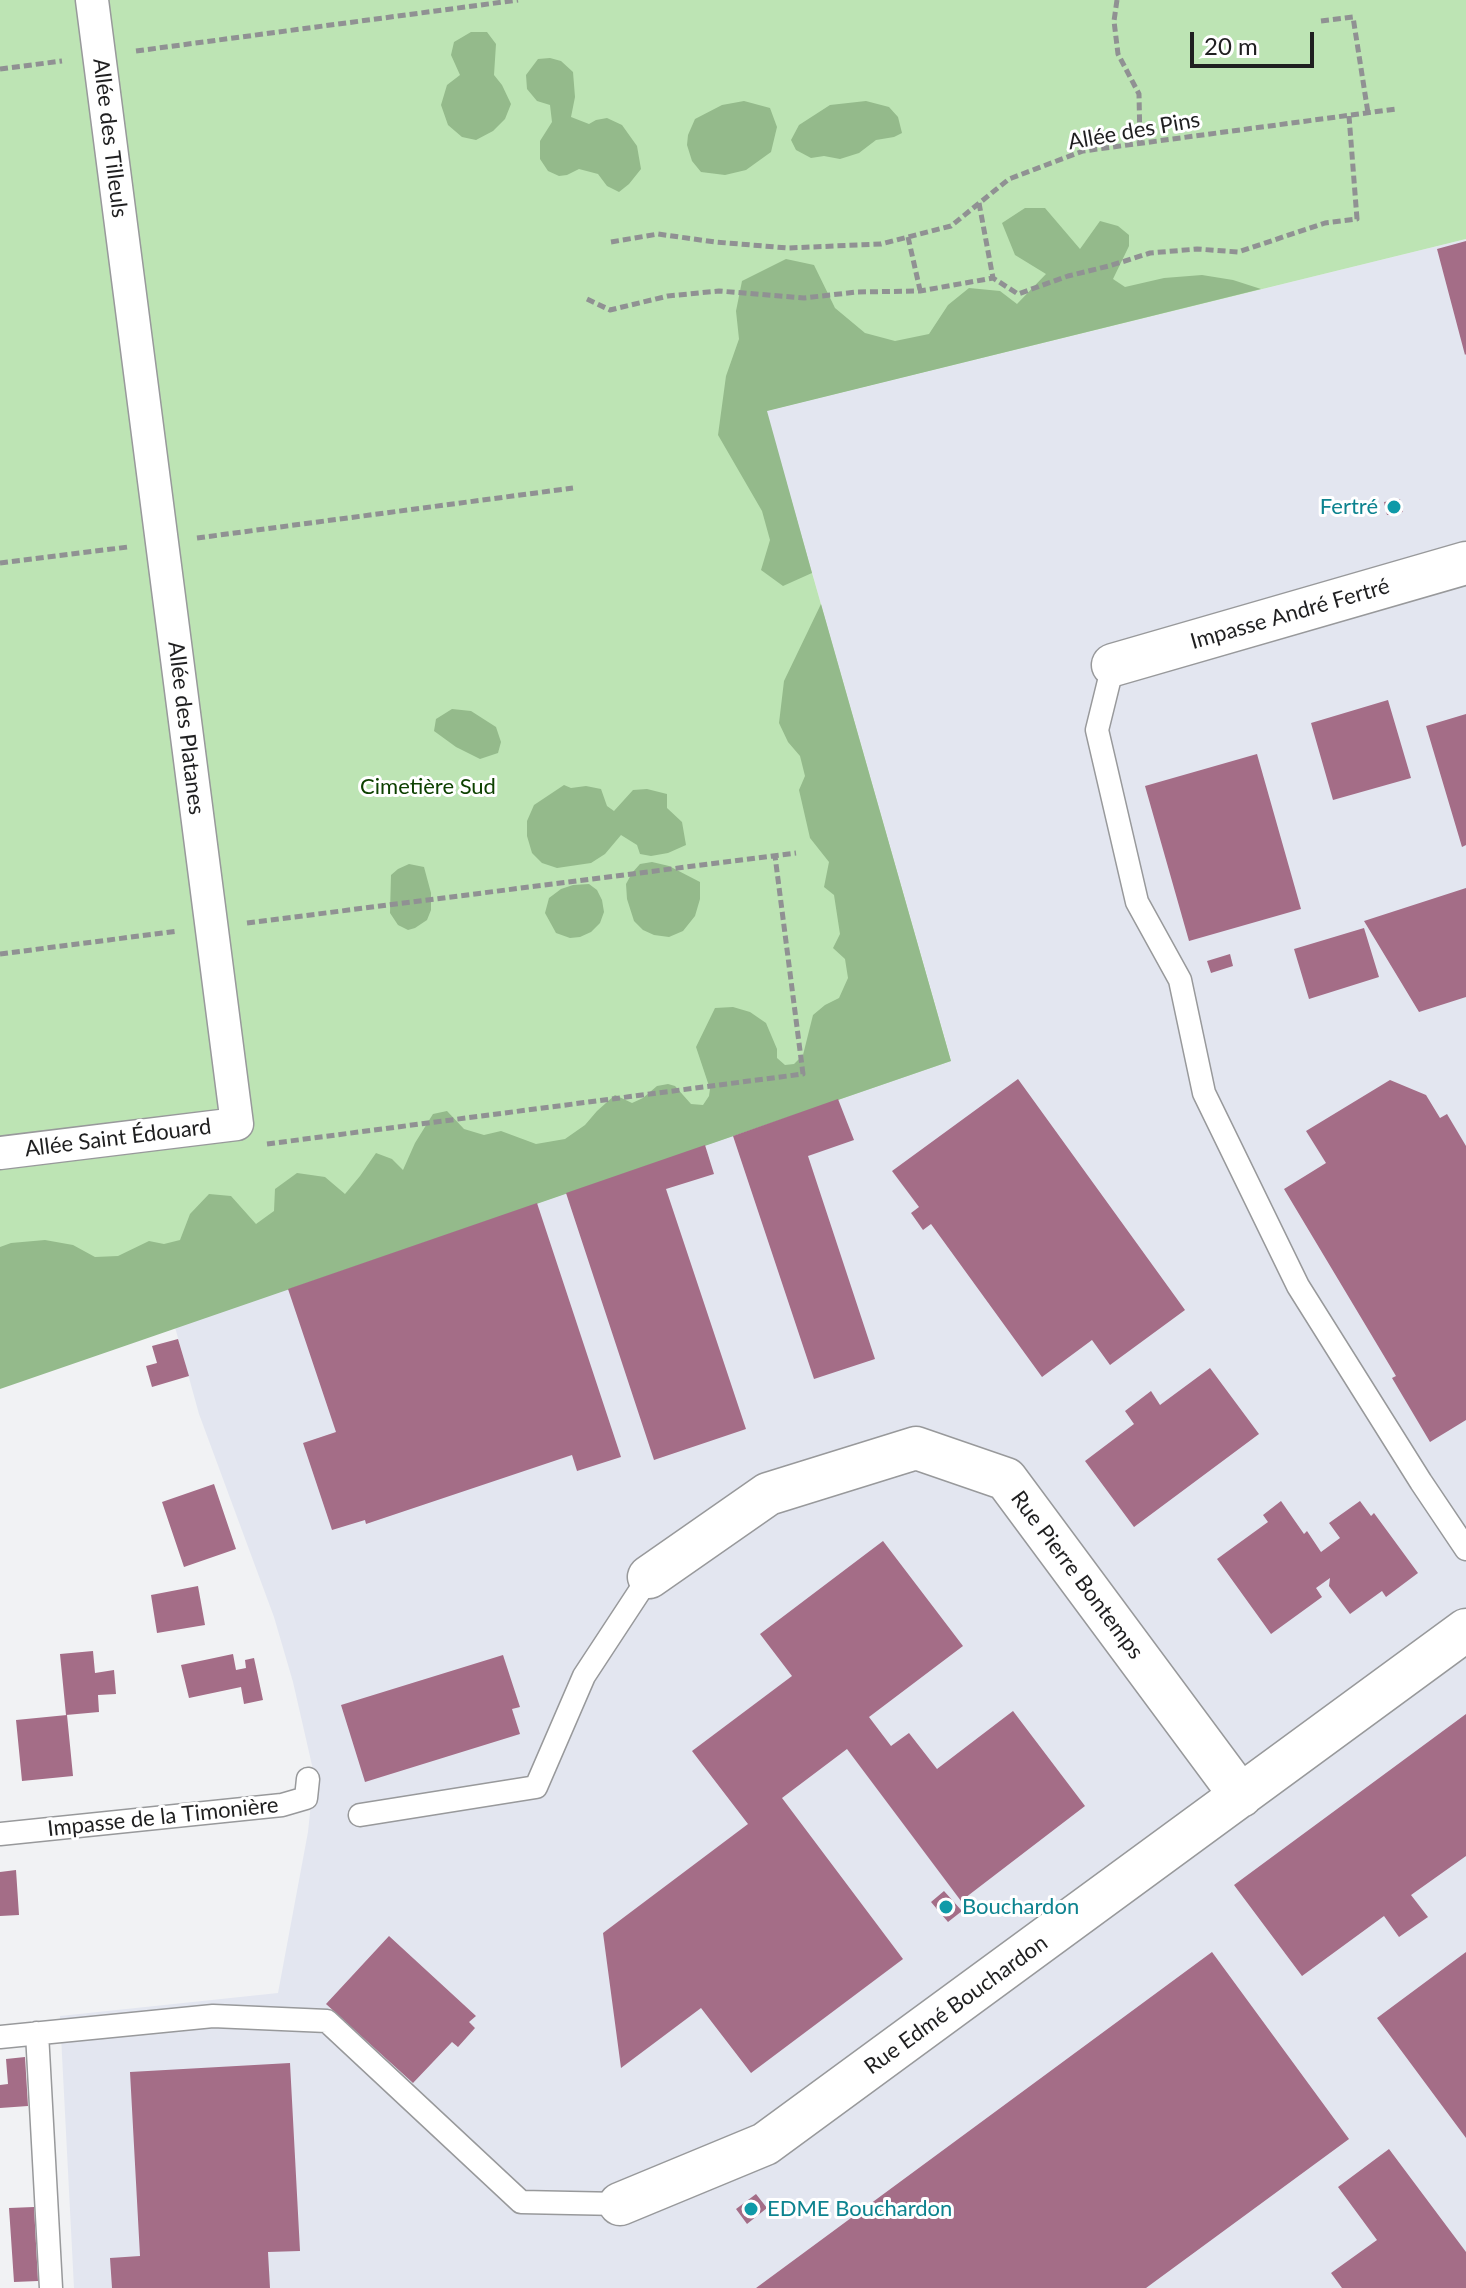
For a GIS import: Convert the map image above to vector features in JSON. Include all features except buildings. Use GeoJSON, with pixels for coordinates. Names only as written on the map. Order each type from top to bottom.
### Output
{"type":"FeatureCollection","features":[{"type":"Feature","properties":{"kind":"street","name":"Allée des Tilleuls"},"geometry":{"type":"LineString","coordinates":[[92,0],[135,333]]}},
{"type":"Feature","properties":{"kind":"street","name":"Allée des Platanes"},"geometry":{"type":"LineString","coordinates":[[135,333],[237,1124]]}},
{"type":"Feature","properties":{"kind":"street","name":"Impasse André Fertré"},"geometry":{"type":"LineString","coordinates":[[1113,665],[1466,563]]}},
{"type":"Feature","properties":{"kind":"street","name":"Allée Saint Édouard"},"geometry":{"type":"LineString","coordinates":[[0,1153],[237,1124]]}},
{"type":"Feature","properties":{"kind":"street","name":"Rue Pierre Bontemps"},"geometry":{"type":"LineString","coordinates":[[649,1577],[768,1494],[916,1448],[1006,1479],[1241,1796]]}},
{"type":"Feature","properties":{"kind":"street","name":"Rue Edmé Bouchardon"},"geometry":{"type":"LineString","coordinates":[[620,2204],[765,2144],[1466,1630]]}},
{"type":"Feature","properties":{"kind":"lane"},"geometry":{"type":"LineString","coordinates":[[1113,665],[1097,730],[1137,902],[1180,980],[1204,1093],[1298,1286],[1466,1549]]}},
{"type":"Feature","properties":{"kind":"lane"},"geometry":{"type":"LineString","coordinates":[[360,1815],[536,1787],[584,1676],[649,1577]]}},
{"type":"Feature","properties":{"kind":"lane","name":"Impasse de la Timonière"},"geometry":{"type":"LineString","coordinates":[[0,1834],[282,1805],[306,1798],[308,1779]]}},
{"type":"Feature","properties":{"kind":"lane"},"geometry":{"type":"LineString","coordinates":[[0,2037],[213,2016],[327,2021],[521,2202],[620,2204]]}},
{"type":"Feature","properties":{"kind":"lane"},"geometry":{"type":"LineString","coordinates":[[37,2033],[51,2288]]}},
{"type":"Feature","properties":{"kind":"path"},"geometry":{"type":"LineString","coordinates":[[0,69],[518,0]]}},
{"type":"Feature","properties":{"kind":"path"},"geometry":{"type":"LineString","coordinates":[[1117,0],[1114,21],[1118,54],[1139,94],[1140,143]]}},
{"type":"Feature","properties":{"kind":"path"},"geometry":{"type":"LineString","coordinates":[[1321,21],[1353,17],[1368,113]]}},
{"type":"Feature","properties":{"kind":"path","name":"Allée des Pins"},"geometry":{"type":"LineString","coordinates":[[611,242],[658,234],[788,248],[881,244],[951,226],[1009,179],[1083,151],[1396,109]]}},
{"type":"Feature","properties":{"kind":"path"},"geometry":{"type":"LineString","coordinates":[[587,299],[610,310],[668,296],[719,291],[804,298],[857,292],[920,291],[993,278],[1018,294],[1150,253],[1197,249],[1238,252],[1325,223],[1357,219],[1349,116]]}},
{"type":"Feature","properties":{"kind":"path"},"geometry":{"type":"LineString","coordinates":[[979,203],[993,278]]}},
{"type":"Feature","properties":{"kind":"path"},"geometry":{"type":"LineString","coordinates":[[908,237],[920,291]]}},
{"type":"Feature","properties":{"kind":"path"},"geometry":{"type":"LineString","coordinates":[[0,563],[573,488]]}},
{"type":"Feature","properties":{"kind":"path"},"geometry":{"type":"LineString","coordinates":[[0,954],[796,853]]}},
{"type":"Feature","properties":{"kind":"path"},"geometry":{"type":"LineString","coordinates":[[237,1124],[255,1146],[803,1074],[775,856]]}},
{"type":"Feature","properties":{"kind":"shaded area"},"geometry":{"type":"Polygon","coordinates":[[[1466,239],[1466,2288],[74,2288],[60,2016],[278,1993],[308,1832],[314,1774],[293,1682],[274,1617],[199,1414],[175,1327],[951,1060],[766,411],[1466,239]]]}},
{"type":"Feature","properties":{"kind":"green space","name":"Cimetière Sud"},"geometry":{"type":"Polygon","coordinates":[[[0,0],[1466,0],[1466,239],[766,411],[951,1061],[0,1388],[0,0]]]}},
{"type":"Feature","properties":{"kind":"green space"},"geometry":{"type":"Polygon","coordinates":[[[471,32],[487,32],[496,44],[494,75],[511,104],[505,119],[493,131],[476,140],[462,137],[448,125],[441,105],[447,85],[460,75],[451,55],[454,42],[471,32]]]}},
{"type":"Feature","properties":{"kind":"green space"},"geometry":{"type":"Polygon","coordinates":[[[538,59],[561,61],[573,72],[575,97],[571,117],[589,124],[607,118],[622,125],[637,146],[641,169],[619,192],[607,186],[598,174],[579,169],[559,176],[548,171],[540,159],[540,141],[552,122],[550,105],[537,101],[527,89],[526,75],[538,59]]]}},
{"type":"Feature","properties":{"kind":"green space"},"geometry":{"type":"Polygon","coordinates":[[[744,101],[770,108],[777,127],[771,152],[746,170],[725,175],[701,172],[692,161],[687,145],[695,119],[722,105],[744,101]]]}},
{"type":"Feature","properties":{"kind":"green space"},"geometry":{"type":"Polygon","coordinates":[[[866,101],[889,107],[898,117],[902,133],[876,140],[859,153],[840,159],[824,156],[811,158],[796,150],[791,140],[799,125],[830,105],[866,101]]]}},
{"type":"Feature","properties":{"kind":"green space"},"geometry":{"type":"Polygon","coordinates":[[[1025,208],[1045,208],[1080,249],[1100,221],[1118,226],[1129,235],[1129,246],[1113,279],[1125,287],[1164,278],[1202,275],[1261,289],[767,411],[812,573],[783,586],[761,570],[770,540],[762,511],[718,435],[726,376],[739,339],[736,311],[742,281],[786,259],[814,265],[835,308],[865,333],[895,341],[929,334],[948,305],[969,288],[1000,291],[1017,304],[1046,274],[1015,255],[1002,223],[1025,208]]]}},
{"type":"Feature","properties":{"kind":"green space"},"geometry":{"type":"Polygon","coordinates":[[[821,604],[951,1061],[0,1389],[0,1247],[45,1240],[73,1245],[95,1257],[118,1256],[149,1241],[164,1244],[180,1240],[190,1214],[209,1194],[231,1196],[256,1224],[274,1211],[275,1189],[297,1173],[325,1177],[345,1194],[376,1153],[392,1159],[403,1170],[433,1114],[447,1111],[464,1129],[484,1135],[501,1131],[536,1144],[565,1139],[585,1125],[615,1095],[632,1103],[657,1086],[668,1084],[675,1086],[691,1104],[703,1105],[710,1089],[696,1047],[715,1008],[733,1007],[750,1012],[766,1023],[777,1049],[777,1058],[785,1065],[794,1064],[803,1055],[813,1015],[839,998],[848,978],[845,959],[833,948],[840,934],[834,895],[824,887],[829,862],[810,838],[799,790],[805,776],[800,756],[788,742],[779,723],[784,681],[821,604]]]}},
{"type":"Feature","properties":{"kind":"green space"},"geometry":{"type":"Polygon","coordinates":[[[452,709],[471,711],[496,727],[501,742],[498,753],[480,759],[434,731],[436,719],[452,709]]]}},
{"type":"Feature","properties":{"kind":"green space"},"geometry":{"type":"Polygon","coordinates":[[[564,785],[601,789],[607,806],[614,811],[633,790],[647,789],[667,794],[667,808],[682,822],[686,845],[651,856],[640,854],[637,845],[621,835],[605,854],[591,863],[557,868],[542,863],[532,853],[527,821],[534,805],[564,785]]]}},
{"type":"Feature","properties":{"kind":"green space"},"geometry":{"type":"Polygon","coordinates":[[[652,862],[669,866],[700,882],[700,899],[695,916],[683,931],[669,937],[643,930],[634,921],[627,899],[626,884],[632,873],[640,864],[652,862]]]}},
{"type":"Feature","properties":{"kind":"green space"},"geometry":{"type":"Polygon","coordinates":[[[409,864],[424,867],[431,893],[431,910],[427,920],[408,930],[398,925],[390,913],[391,875],[409,864]]]}},
{"type":"Feature","properties":{"kind":"green space"},"geometry":{"type":"Polygon","coordinates":[[[589,884],[597,890],[602,900],[604,912],[600,923],[580,937],[570,938],[556,933],[545,913],[549,898],[561,889],[589,884]]]}},
{"type":"Feature","properties":{"kind":"place","name":"Fertré"},"geometry":{"type":"Point","coordinates":[1394,507]}},
{"type":"Feature","properties":{"kind":"place","name":"Bouchardon"},"geometry":{"type":"Point","coordinates":[946,1907]}},
{"type":"Feature","properties":{"kind":"place","name":"EDME Bouchardon"},"geometry":{"type":"Point","coordinates":[751,2209]}}]}
